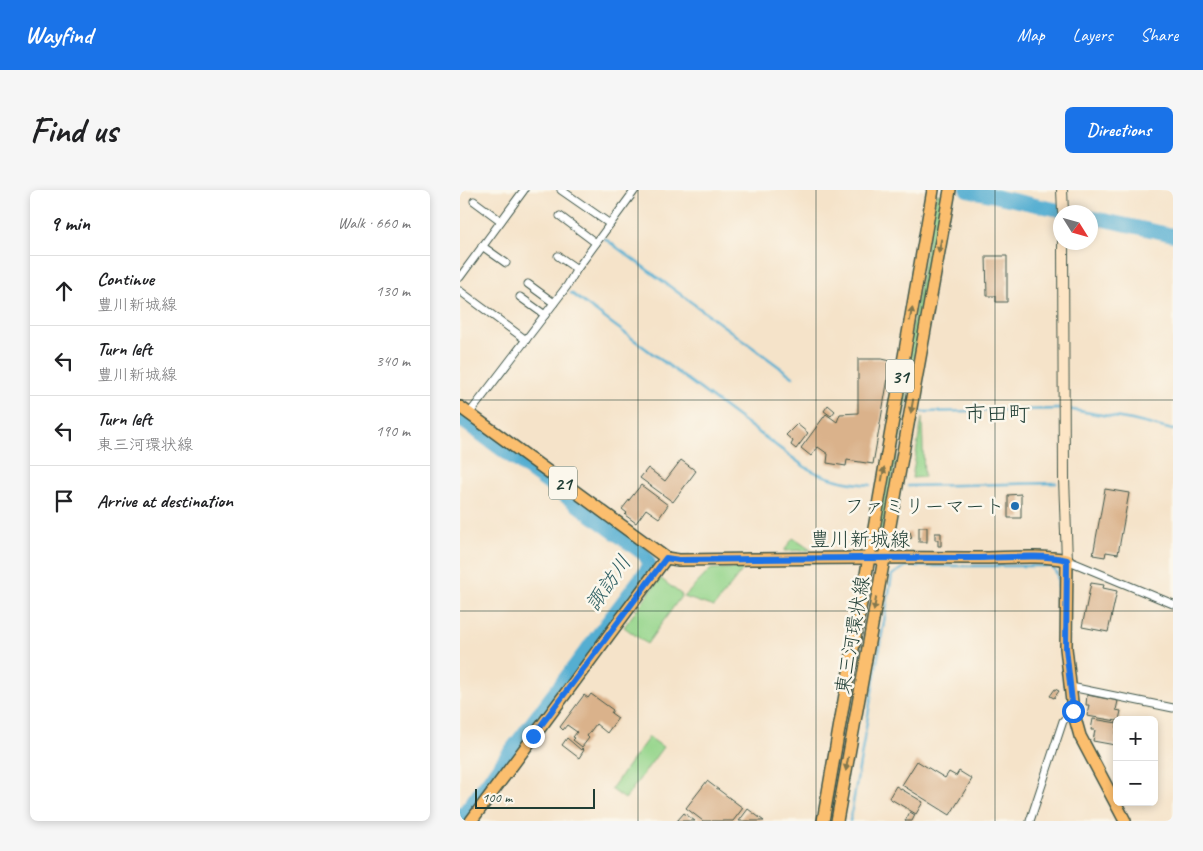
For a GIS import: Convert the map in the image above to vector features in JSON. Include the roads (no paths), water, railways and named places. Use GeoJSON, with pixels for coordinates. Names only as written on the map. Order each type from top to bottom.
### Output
{"type":"FeatureCollection","features":[{"type":"Feature","properties":{"kind":"main road","name":"東三河環状線"},"geometry":{"type":"LineString","coordinates":[[823,821],[933,192]]}},
{"type":"Feature","properties":{"kind":"main road","name":"東三河環状線"},"geometry":{"type":"LineString","coordinates":[[837,821],[949,194]]}},
{"type":"Feature","properties":{"kind":"main road","name":"21"},"geometry":{"type":"LineString","coordinates":[[464,410],[666,558]]}},
{"type":"Feature","properties":{"kind":"main road","name":"豊川新城線"},"geometry":{"type":"LineString","coordinates":[[666,558],[679,560],[1048,557],[1067,560]]}},
{"type":"Feature","properties":{"kind":"main road"},"geometry":{"type":"LineString","coordinates":[[471,821],[666,558]]}},
{"type":"Feature","properties":{"kind":"main road"},"geometry":{"type":"LineString","coordinates":[[1067,560],[1066,648],[1073,711],[1080,736],[1125,821]]}},
{"type":"Feature","properties":{"kind":"street"},"geometry":{"type":"LineString","coordinates":[[460,276],[524,190]]}},
{"type":"Feature","properties":{"kind":"street"},"geometry":{"type":"LineString","coordinates":[[561,190],[610,224]]}},
{"type":"Feature","properties":{"kind":"street"},"geometry":{"type":"LineString","coordinates":[[464,410],[526,340],[635,190]]}},
{"type":"Feature","properties":{"kind":"street"},"geometry":{"type":"LineString","coordinates":[[1062,190],[1063,205]]}},
{"type":"Feature","properties":{"kind":"street"},"geometry":{"type":"LineString","coordinates":[[474,201],[501,221]]}},
{"type":"Feature","properties":{"kind":"street"},"geometry":{"type":"LineString","coordinates":[[560,216],[596,243]]}},
{"type":"Feature","properties":{"kind":"street"},"geometry":{"type":"LineString","coordinates":[[482,246],[506,264]]}},
{"type":"Feature","properties":{"kind":"street"},"geometry":{"type":"LineString","coordinates":[[1063,250],[1064,478],[1067,560],[1173,604]]}},
{"type":"Feature","properties":{"kind":"street"},"geometry":{"type":"LineString","coordinates":[[558,256],[577,269]]}},
{"type":"Feature","properties":{"kind":"street"},"geometry":{"type":"LineString","coordinates":[[528,284],[554,303]]}},
{"type":"Feature","properties":{"kind":"street"},"geometry":{"type":"LineString","coordinates":[[460,291],[526,340]]}},
{"type":"Feature","properties":{"kind":"street"},"geometry":{"type":"LineString","coordinates":[[520,297],[545,315]]}},
{"type":"Feature","properties":{"kind":"street"},"geometry":{"type":"LineString","coordinates":[[1071,687],[1173,708]]}},
{"type":"Feature","properties":{"kind":"street"},"geometry":{"type":"LineString","coordinates":[[1030,821],[1047,765],[1064,721],[1073,711]]}},
{"type":"Feature","properties":{"kind":"waterway"},"geometry":{"type":"LineString","coordinates":[[967,190],[1053,209]]}},
{"type":"Feature","properties":{"kind":"waterway"},"geometry":{"type":"LineString","coordinates":[[1098,219],[1173,235]]}},
{"type":"Feature","properties":{"kind":"waterway"},"geometry":{"type":"LineString","coordinates":[[604,238],[793,377]]}},
{"type":"Feature","properties":{"kind":"waterway"},"geometry":{"type":"LineString","coordinates":[[571,293],[805,467],[836,480],[870,485]]}},
{"type":"Feature","properties":{"kind":"waterway"},"geometry":{"type":"LineString","coordinates":[[922,412],[1061,409]]}},
{"type":"Feature","properties":{"kind":"waterway"},"geometry":{"type":"LineString","coordinates":[[1067,409],[1132,420],[1173,430]]}},
{"type":"Feature","properties":{"kind":"waterway","name":"諏訪川"},"geometry":{"type":"LineString","coordinates":[[460,419],[645,555],[649,563],[648,568],[460,818]]}},
{"type":"Feature","properties":{"kind":"waterway"},"geometry":{"type":"LineString","coordinates":[[908,486],[1056,483]]}},
{"type":"Feature","properties":{"kind":"waterway"},"geometry":{"type":"LineString","coordinates":[[850,821],[892,575],[906,566],[1049,566],[1057,574],[1058,595]]}},
{"type":"Feature","properties":{"kind":"place","name":"ファミリーマート"},"geometry":{"type":"Point","coordinates":[1015,506]}},
{"type":"Feature","properties":{"kind":"district","name":"市田町"},"geometry":{"type":"Point","coordinates":[997,413]}}]}
